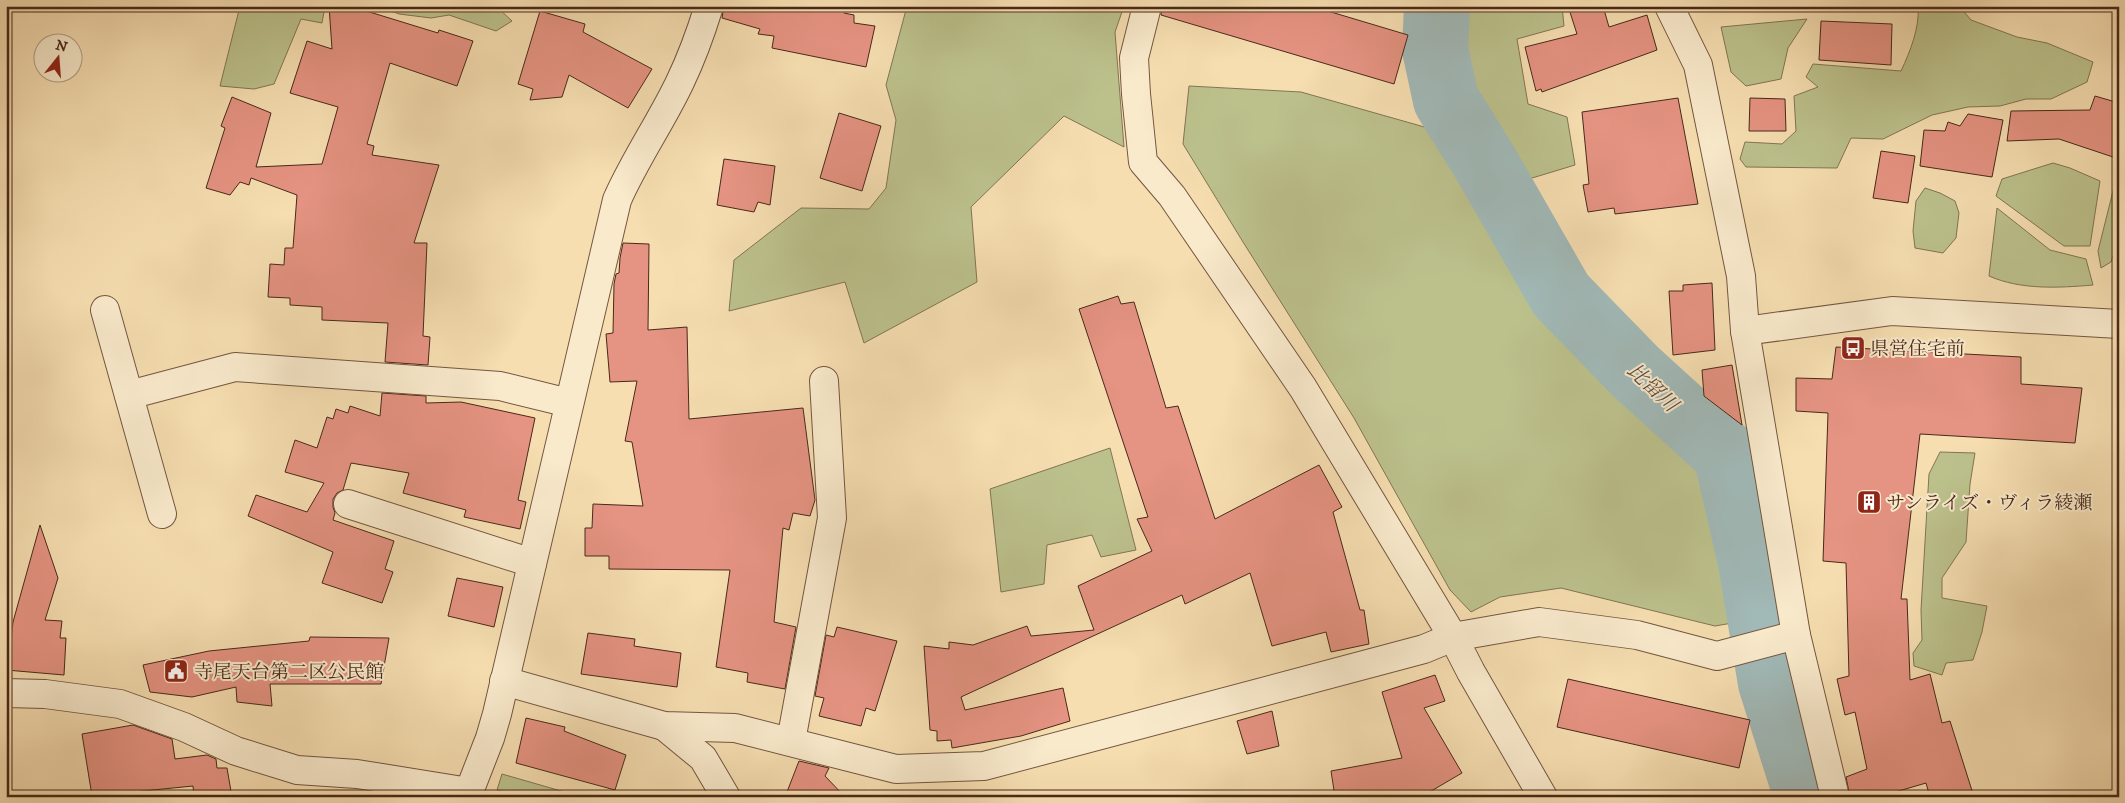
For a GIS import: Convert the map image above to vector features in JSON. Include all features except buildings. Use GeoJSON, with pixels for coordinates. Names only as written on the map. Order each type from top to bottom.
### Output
{"type":"FeatureCollection","features":[{"type":"Feature","properties":{"kind":"street"},"geometry":{"type":"LineString","coordinates":[[6,693],[45,694],[120,704],[184,726],[236,751],[297,770],[357,774],[468,795],[490,738],[616,200],[631,167],[680,82],[697,43],[709,6]]}},
{"type":"Feature","properties":{"kind":"street"},"geometry":{"type":"LineString","coordinates":[[1147,6],[1134,58],[1143,162],[1172,196],[1302,388],[1453,638],[1543,797]]}},
{"type":"Feature","properties":{"kind":"street"},"geometry":{"type":"LineString","coordinates":[[1669,6],[1698,65],[1741,276],[1745,331],[1791,637],[1834,797]]}},
{"type":"Feature","properties":{"kind":"street"},"geometry":{"type":"LineString","coordinates":[[105,310],[162,514]]}},
{"type":"Feature","properties":{"kind":"street"},"geometry":{"type":"LineString","coordinates":[[1745,331],[1892,311],[2119,324]]}},
{"type":"Feature","properties":{"kind":"street"},"geometry":{"type":"LineString","coordinates":[[129,395],[235,368],[500,386],[569,404]]}},
{"type":"Feature","properties":{"kind":"street"},"geometry":{"type":"LineString","coordinates":[[791,741],[832,518],[824,381]]}},
{"type":"Feature","properties":{"kind":"street"},"geometry":{"type":"LineString","coordinates":[[348,504],[532,563]]}},
{"type":"Feature","properties":{"kind":"street"},"geometry":{"type":"LineString","coordinates":[[504,681],[664,726],[735,728],[896,769],[984,766],[1424,649],[1453,638],[1539,622],[1637,635],[1717,656],[1791,637]]}},
{"type":"Feature","properties":{"kind":"street"},"geometry":{"type":"LineString","coordinates":[[664,726],[704,758],[726,797]]}},
{"type":"Feature","properties":{"kind":"green space"},"geometry":{"type":"Polygon","coordinates":[[[240,6],[325,6],[322,23],[301,19],[274,84],[254,89],[220,86],[240,6]]]}},
{"type":"Feature","properties":{"kind":"green space"},"geometry":{"type":"Polygon","coordinates":[[[379,6],[496,6],[512,21],[496,31],[449,15],[431,18],[399,14],[379,6]]]}},
{"type":"Feature","properties":{"kind":"green space"},"geometry":{"type":"Polygon","coordinates":[[[907,6],[1124,6],[1115,32],[1124,147],[1064,116],[971,207],[977,282],[864,343],[845,282],[729,311],[734,260],[801,208],[869,209],[886,188],[896,120],[886,85],[907,6]]]}},
{"type":"Feature","properties":{"kind":"green space"},"geometry":{"type":"Polygon","coordinates":[[[1444,6],[1562,6],[1564,26],[1517,39],[1528,104],[1567,117],[1575,165],[1519,182],[1455,101],[1443,50],[1444,6]]]}},
{"type":"Feature","properties":{"kind":"green space"},"geometry":{"type":"Polygon","coordinates":[[[1918,6],[1959,6],[1971,20],[2017,37],[2047,43],[2093,62],[2087,82],[2051,99],[2026,99],[2000,106],[1968,107],[1932,115],[1883,139],[1851,138],[1837,168],[1746,167],[1740,159],[1745,142],[1782,144],[1796,131],[1794,96],[1818,87],[1806,77],[1813,64],[1901,71],[1916,31],[1918,6]]]}},
{"type":"Feature","properties":{"kind":"green space"},"geometry":{"type":"Polygon","coordinates":[[[1807,19],[1788,48],[1781,79],[1746,86],[1731,72],[1721,27],[1807,19]]]}},
{"type":"Feature","properties":{"kind":"green space"},"geometry":{"type":"Polygon","coordinates":[[[1189,86],[1301,92],[1435,130],[1492,193],[1552,300],[1716,462],[1744,621],[1715,626],[1561,588],[1500,597],[1471,612],[1450,590],[1354,418],[1183,144],[1189,86]]]}},
{"type":"Feature","properties":{"kind":"green space"},"geometry":{"type":"Polygon","coordinates":[[[2053,163],[2100,181],[2090,246],[2064,246],[1996,196],[2002,179],[2053,163]]]}},
{"type":"Feature","properties":{"kind":"green space"},"geometry":{"type":"Polygon","coordinates":[[[2114,187],[2119,188],[2119,238],[2111,262],[2101,268],[2098,251],[2114,187]]]}},
{"type":"Feature","properties":{"kind":"green space"},"geometry":{"type":"Polygon","coordinates":[[[1925,188],[1955,201],[1959,213],[1956,238],[1943,253],[1915,248],[1913,231],[1916,201],[1925,188]]]}},
{"type":"Feature","properties":{"kind":"green space"},"geometry":{"type":"Polygon","coordinates":[[[1997,208],[2050,250],[2086,259],[2093,285],[2066,287],[2027,286],[2001,281],[1989,276],[1997,208]]]}},
{"type":"Feature","properties":{"kind":"green space"},"geometry":{"type":"Polygon","coordinates":[[[1110,448],[1136,550],[1101,557],[1092,535],[1047,545],[1044,584],[1001,592],[990,489],[1110,448]]]}},
{"type":"Feature","properties":{"kind":"green space"},"geometry":{"type":"Polygon","coordinates":[[[1940,452],[1975,453],[1970,484],[1966,542],[1942,578],[1942,598],[1987,606],[1982,632],[1973,660],[1946,663],[1942,675],[1914,666],[1913,653],[1922,640],[1921,610],[1929,474],[1940,452]]]}},
{"type":"Feature","properties":{"kind":"green space"},"geometry":{"type":"Polygon","coordinates":[[[502,774],[582,797],[523,797],[497,790],[502,774]]]}},
{"type":"Feature","properties":{"kind":"waterway","name":"比留川"},"geometry":{"type":"LineString","coordinates":[[1437,6],[1435,49],[1446,100],[1487,166],[1561,295],[1636,372],[1726,454],[1751,562],[1771,683],[1807,797]]}},
{"type":"Feature","properties":{"kind":"place","name":"県営住宅前"},"geometry":{"type":"Point","coordinates":[1853,348]}},
{"type":"Feature","properties":{"kind":"place","name":"サンライズ・ヴィラ綾瀬"},"geometry":{"type":"Point","coordinates":[1869,502]}},
{"type":"Feature","properties":{"kind":"place","name":"寺尾天台第二区公民館"},"geometry":{"type":"Point","coordinates":[176,671]}}]}
